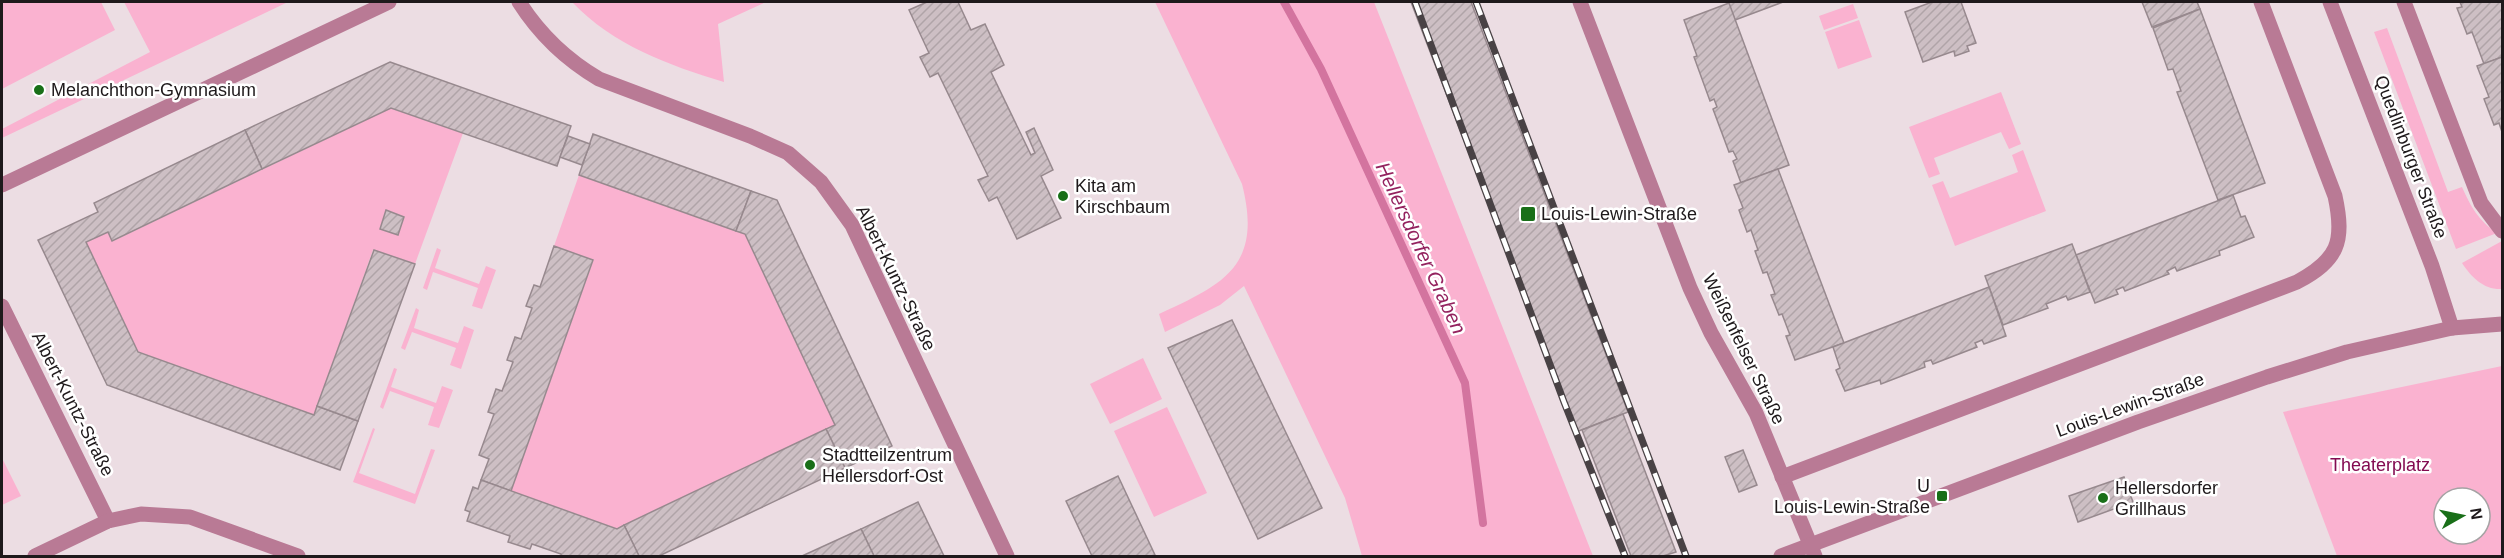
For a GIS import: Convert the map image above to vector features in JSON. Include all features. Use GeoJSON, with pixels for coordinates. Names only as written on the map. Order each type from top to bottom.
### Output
{"type":"FeatureCollection","features":[{"type":"Feature","properties":{"kind":"street"},"geometry":{"type":"LineString","coordinates":[[2,185],[389,2]]}},
{"type":"Feature","properties":{"kind":"street","name":"Albert-Kuntz-Straße"},"geometry":{"type":"LineString","coordinates":[[519,2],[552,46],[577,66],[599,79],[750,136],[788,153],[821,183],[852,225],[1007,556]]}},
{"type":"Feature","properties":{"kind":"street","name":"Weißenfelser Straße"},"geometry":{"type":"LineString","coordinates":[[1580,2],[1690,288],[1710,333],[1756,413],[1813,551]]}},
{"type":"Feature","properties":{"kind":"street"},"geometry":{"type":"LineString","coordinates":[[1782,477],[2297,282],[2327,263],[2335,251],[2340,216],[2335,196],[2261,2]]}},
{"type":"Feature","properties":{"kind":"street","name":"Quedlinburger Straße"},"geometry":{"type":"LineString","coordinates":[[2330,2],[2432,266],[2452,328]]}},
{"type":"Feature","properties":{"kind":"street"},"geometry":{"type":"LineString","coordinates":[[2404,2],[2481,203],[2502,231]]}},
{"type":"Feature","properties":{"kind":"street","name":"Albert-Kuntz-Straße"},"geometry":{"type":"LineString","coordinates":[[2,306],[108,520]]}},
{"type":"Feature","properties":{"kind":"street","name":"Louis-Lewin-Straße"},"geometry":{"type":"LineString","coordinates":[[1781,556],[1813,551],[2240,386],[2347,352],[2452,328],[2502,324]]}},
{"type":"Feature","properties":{"kind":"street"},"geometry":{"type":"LineString","coordinates":[[35,556],[108,520],[141,514],[189,517],[298,556]]}},
{"type":"Feature","properties":{"kind":"green space"},"geometry":{"type":"Polygon","coordinates":[[[2,2],[101,2],[115,30],[2,89],[2,2]]]}},
{"type":"Feature","properties":{"kind":"green space"},"geometry":{"type":"Polygon","coordinates":[[[124,2],[288,2],[2,138],[2,129],[150,52],[124,2]]]}},
{"type":"Feature","properties":{"kind":"green space"},"geometry":{"type":"Polygon","coordinates":[[[572,2],[766,2],[718,24],[724,82],[662,61],[623,42],[588,17],[572,2]]]}},
{"type":"Feature","properties":{"kind":"green space"},"geometry":{"type":"Polygon","coordinates":[[[1155,2],[1374,2],[1593,556],[1362,556],[1345,498],[1244,286],[1220,305],[1165,332],[1159,314],[1202,293],[1233,269],[1242,253],[1247,235],[1247,212],[1242,184],[1155,2]]]}},
{"type":"Feature","properties":{"kind":"green space"},"geometry":{"type":"Polygon","coordinates":[[[1853,4],[1858,18],[1824,30],[1819,16],[1853,4]]]}},
{"type":"Feature","properties":{"kind":"green space"},"geometry":{"type":"Polygon","coordinates":[[[1859,20],[1872,57],[1838,69],[1825,32],[1859,20]]]}},
{"type":"Feature","properties":{"kind":"green space"},"geometry":{"type":"Polygon","coordinates":[[[2387,28],[2448,192],[2462,187],[2476,213],[2497,233],[2456,249],[2374,32],[2387,28]]]}},
{"type":"Feature","properties":{"kind":"green space"},"geometry":{"type":"Polygon","coordinates":[[[2001,92],[2021,144],[2009,149],[2001,132],[1934,158],[1940,174],[1929,178],[1909,127],[2001,92]]]}},
{"type":"Feature","properties":{"kind":"green space"},"geometry":{"type":"Polygon","coordinates":[[[391,108],[463,133],[415,264],[373,250],[314,415],[138,352],[86,242],[108,232],[113,241],[391,108]]]}},
{"type":"Feature","properties":{"kind":"green space"},"geometry":{"type":"Polygon","coordinates":[[[2023,150],[2046,211],[1955,246],[1932,185],[1943,181],[1950,198],[2018,172],[2012,155],[2023,150]]]}},
{"type":"Feature","properties":{"kind":"green space"},"geometry":{"type":"Polygon","coordinates":[[[579,175],[745,234],[835,425],[617,529],[511,491],[593,261],[554,246],[579,175]]]}},
{"type":"Feature","properties":{"kind":"green space"},"geometry":{"type":"Polygon","coordinates":[[[2502,241],[2502,289],[2496,289],[2479,282],[2462,263],[2502,241]]]}},
{"type":"Feature","properties":{"kind":"green space"},"geometry":{"type":"Polygon","coordinates":[[[437,248],[441,250],[435,268],[479,284],[486,266],[496,270],[482,309],[472,306],[478,288],[433,272],[427,290],[423,288],[437,248]]]}},
{"type":"Feature","properties":{"kind":"green space"},"geometry":{"type":"Polygon","coordinates":[[[416,308],[419,310],[414,328],[458,343],[464,326],[474,330],[461,369],[450,365],[456,348],[412,332],[405,350],[401,348],[416,308]]]}},
{"type":"Feature","properties":{"kind":"green space"},"geometry":{"type":"Polygon","coordinates":[[[1143,358],[1162,399],[1110,424],[1090,384],[1143,358]]]}},
{"type":"Feature","properties":{"kind":"green space","name":"Theaterplatz"},"geometry":{"type":"Polygon","coordinates":[[[2502,366],[2502,556],[2337,556],[2283,412],[2502,366]]]}},
{"type":"Feature","properties":{"kind":"green space"},"geometry":{"type":"Polygon","coordinates":[[[394,368],[397,369],[391,387],[436,403],[442,386],[453,390],[439,428],[428,425],[434,407],[390,391],[383,409],[380,407],[394,368]]]}},
{"type":"Feature","properties":{"kind":"green space"},"geometry":{"type":"Polygon","coordinates":[[[1167,407],[1207,493],[1154,517],[1114,431],[1167,407]]]}},
{"type":"Feature","properties":{"kind":"green space"},"geometry":{"type":"Polygon","coordinates":[[[373,428],[375,429],[359,473],[415,494],[431,449],[435,450],[415,504],[353,482],[373,428]]]}},
{"type":"Feature","properties":{"kind":"green space"},"geometry":{"type":"Polygon","coordinates":[[[2,458],[21,496],[2,505],[2,458]]]}},
{"type":"Feature","properties":{"kind":"building"},"geometry":{"type":"Polygon","coordinates":[[[927,2],[958,2],[971,30],[985,24],[1004,65],[991,72],[1031,155],[1035,153],[1026,132],[1034,128],[1053,170],[1041,176],[1061,218],[1017,239],[997,197],[989,201],[978,180],[988,176],[938,73],[930,77],[920,57],[929,53],[909,10],[927,2]]]}},
{"type":"Feature","properties":{"kind":"building"},"geometry":{"type":"Polygon","coordinates":[[[1411,2],[1471,2],[1628,412],[1576,432],[1411,2]]]}},
{"type":"Feature","properties":{"kind":"building"},"geometry":{"type":"Polygon","coordinates":[[[1728,2],[1783,2],[1735,20],[1728,2]]]}},
{"type":"Feature","properties":{"kind":"building"},"geometry":{"type":"Polygon","coordinates":[[[1932,2],[1961,2],[1976,43],[1967,46],[1969,51],[1955,56],[1954,51],[1923,62],[1905,12],[1932,2]]]}},
{"type":"Feature","properties":{"kind":"building"},"geometry":{"type":"Polygon","coordinates":[[[2142,2],[2197,2],[2200,9],[2152,27],[2142,2]]]}},
{"type":"Feature","properties":{"kind":"building"},"geometry":{"type":"Polygon","coordinates":[[[2460,2],[2502,2],[2502,57],[2484,64],[2472,32],[2467,34],[2457,8],[2462,7],[2460,2]]]}},
{"type":"Feature","properties":{"kind":"building"},"geometry":{"type":"Polygon","coordinates":[[[1729,3],[1789,165],[1741,183],[1733,161],[1737,159],[1733,151],[1729,152],[1713,109],[1717,107],[1714,99],[1710,101],[1684,20],[1729,3]]]}},
{"type":"Feature","properties":{"kind":"building"},"geometry":{"type":"Polygon","coordinates":[[[2200,9],[2265,183],[2218,200],[2177,92],[2181,91],[2173,69],[2168,70],[2153,28],[2200,9]]]}},
{"type":"Feature","properties":{"kind":"building"},"geometry":{"type":"Polygon","coordinates":[[[2502,57],[2502,132],[2499,123],[2494,125],[2484,99],[2489,97],[2477,66],[2502,57]]]}},
{"type":"Feature","properties":{"kind":"building"},"geometry":{"type":"Polygon","coordinates":[[[390,62],[571,126],[557,166],[391,108],[262,169],[245,130],[390,62]]]}},
{"type":"Feature","properties":{"kind":"building"},"geometry":{"type":"Polygon","coordinates":[[[245,130],[262,169],[112,241],[108,232],[86,242],[138,352],[314,415],[317,406],[358,421],[340,470],[107,385],[38,240],[98,212],[94,203],[245,130]]]}},
{"type":"Feature","properties":{"kind":"building"},"geometry":{"type":"Polygon","coordinates":[[[593,134],[751,191],[736,231],[579,175],[593,134]]]}},
{"type":"Feature","properties":{"kind":"building"},"geometry":{"type":"Polygon","coordinates":[[[568,136],[590,144],[582,165],[560,157],[568,136]]]}},
{"type":"Feature","properties":{"kind":"building"},"geometry":{"type":"Polygon","coordinates":[[[1778,169],[1844,343],[1795,360],[1786,336],[1790,335],[1771,295],[1775,294],[1767,272],[1763,273],[1751,230],[1747,232],[1739,210],[1743,208],[1734,185],[1778,169]]]}},
{"type":"Feature","properties":{"kind":"building"},"geometry":{"type":"Polygon","coordinates":[[[751,191],[777,200],[892,446],[845,468],[826,429],[835,425],[745,234],[736,231],[751,191]]]}},
{"type":"Feature","properties":{"kind":"building"},"geometry":{"type":"Polygon","coordinates":[[[2233,195],[2241,217],[2245,216],[2254,237],[2219,251],[2220,255],[2177,271],[2175,267],[2167,271],[2169,274],[2125,291],[2123,287],[2116,290],[2118,294],[2095,303],[2076,255],[2233,195]]]}},
{"type":"Feature","properties":{"kind":"building"},"geometry":{"type":"Polygon","coordinates":[[[386,210],[404,217],[398,235],[380,229],[386,210]]]}},
{"type":"Feature","properties":{"kind":"building"},"geometry":{"type":"Polygon","coordinates":[[[2072,244],[2090,292],[2068,300],[2066,296],[2046,304],[2048,308],[2003,325],[1985,276],[2072,244]]]}},
{"type":"Feature","properties":{"kind":"building"},"geometry":{"type":"Polygon","coordinates":[[[554,246],[593,260],[511,491],[481,480],[489,459],[479,455],[494,414],[488,412],[496,389],[502,391],[513,362],[507,360],[515,337],[521,339],[532,308],[526,306],[534,285],[540,287],[554,246]]]}},
{"type":"Feature","properties":{"kind":"building"},"geometry":{"type":"Polygon","coordinates":[[[374,250],[415,264],[358,421],[317,406],[374,250]]]}},
{"type":"Feature","properties":{"kind":"building"},"geometry":{"type":"Polygon","coordinates":[[[1989,287],[2006,336],[1984,344],[1982,340],[1975,343],[1977,347],[1933,364],[1931,360],[1924,362],[1925,367],[1881,384],[1880,380],[1845,391],[1836,370],[1840,368],[1833,347],[1989,287]]]}},
{"type":"Feature","properties":{"kind":"building"},"geometry":{"type":"Polygon","coordinates":[[[1232,320],[1322,508],[1258,539],[1168,348],[1232,320]]]}},
{"type":"Feature","properties":{"kind":"building"},"geometry":{"type":"Polygon","coordinates":[[[1623,414],[1676,552],[1663,556],[1631,556],[1582,430],[1623,414]]]}},
{"type":"Feature","properties":{"kind":"building"},"geometry":{"type":"Polygon","coordinates":[[[826,429],[845,468],[659,556],[639,556],[624,525],[826,429]]]}},
{"type":"Feature","properties":{"kind":"building"},"geometry":{"type":"Polygon","coordinates":[[[1743,450],[1757,485],[1739,492],[1725,457],[1743,450]]]}},
{"type":"Feature","properties":{"kind":"building"},"geometry":{"type":"Polygon","coordinates":[[[1118,476],[1155,555],[1092,556],[1066,501],[1118,476]]]}},
{"type":"Feature","properties":{"kind":"building"},"geometry":{"type":"Polygon","coordinates":[[[2124,477],[2133,502],[2078,522],[2069,496],[2124,477]]]}},
{"type":"Feature","properties":{"kind":"building"},"geometry":{"type":"Polygon","coordinates":[[[481,480],[617,529],[624,525],[639,556],[561,556],[561,554],[532,544],[530,549],[508,542],[510,536],[467,521],[470,512],[465,510],[473,487],[478,489],[481,480]]]}},
{"type":"Feature","properties":{"kind":"building"},"geometry":{"type":"Polygon","coordinates":[[[918,502],[944,556],[874,556],[861,529],[918,502]]]}},
{"type":"Feature","properties":{"kind":"building"},"geometry":{"type":"Polygon","coordinates":[[[861,529],[874,556],[802,556],[861,529]]]}},
{"type":"Feature","properties":{"kind":"waterway","name":"Hellersdorfer Graben"},"geometry":{"type":"LineString","coordinates":[[1284,2],[1321,69],[1465,383],[1483,523]]}},
{"type":"Feature","properties":{"kind":"railway"},"geometry":{"type":"LineString","coordinates":[[1415,2],[1564,402],[1625,556]]}},
{"type":"Feature","properties":{"kind":"railway"},"geometry":{"type":"LineString","coordinates":[[1476,2],[1686,556]]}},
{"type":"Feature","properties":{"kind":"place","name":"Melanchthon-Gymnasium"},"geometry":{"type":"Point","coordinates":[39,90]}},
{"type":"Feature","properties":{"kind":"place","name":"Kita am Kirschbaum"},"geometry":{"type":"Point","coordinates":[1063,196]}},
{"type":"Feature","properties":{"kind":"place","name":"Louis-Lewin-Straße"},"geometry":{"type":"Point","coordinates":[1528,214]}},
{"type":"Feature","properties":{"kind":"place","name":"Stadtteilzentrum Hellersdorf-Ost"},"geometry":{"type":"Point","coordinates":[810,465]}},
{"type":"Feature","properties":{"kind":"place","name":"U Louis-Lewin-Straße"},"geometry":{"type":"Point","coordinates":[1942,496]}},
{"type":"Feature","properties":{"kind":"place","name":"Hellersdorfer Grillhaus"},"geometry":{"type":"Point","coordinates":[2103,498]}}]}
